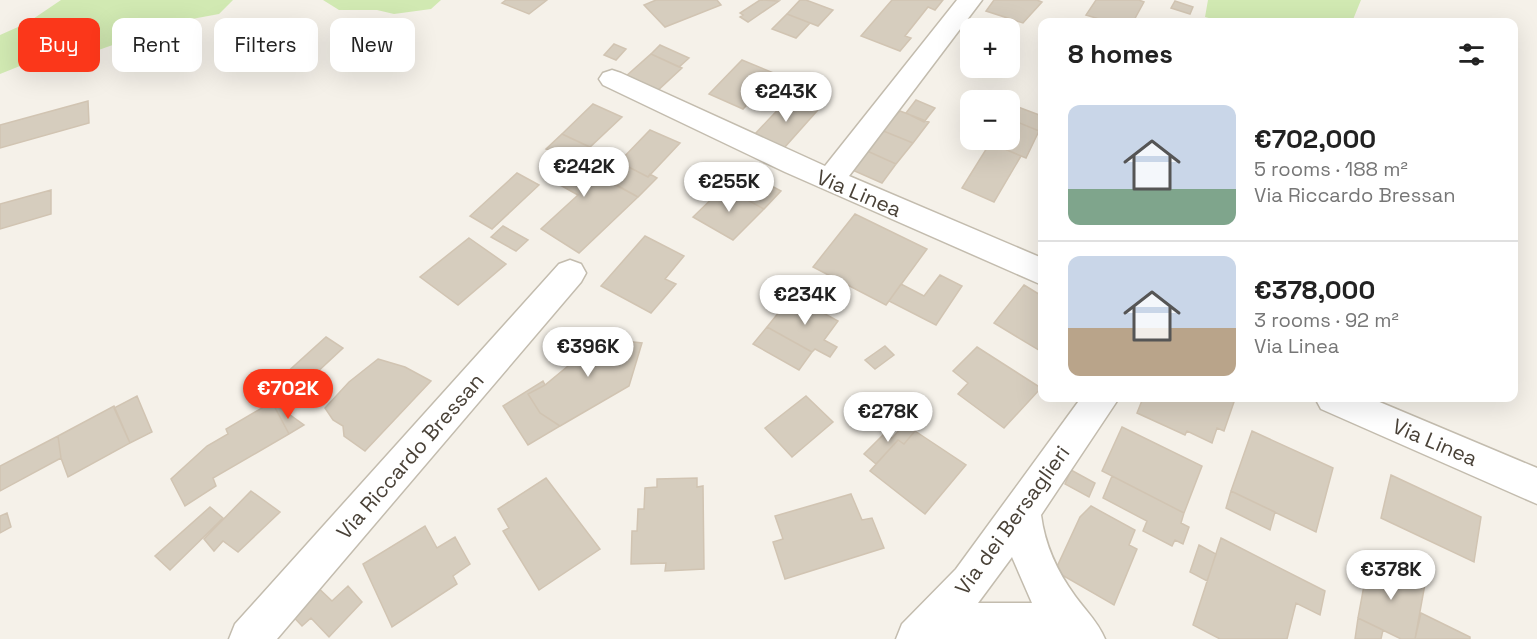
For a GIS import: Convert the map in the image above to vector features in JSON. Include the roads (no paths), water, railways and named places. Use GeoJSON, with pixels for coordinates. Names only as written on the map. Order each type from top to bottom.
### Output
{"type":"FeatureCollection","features":[{"type":"Feature","properties":{"kind":"street"},"geometry":{"type":"LineString","coordinates":[[830,180],[970,0]]}},
{"type":"Feature","properties":{"kind":"street","name":"Via Linea"},"geometry":{"type":"LineString","coordinates":[[612,79],[830,180],[1038,270]]}},
{"type":"Feature","properties":{"kind":"street","name":"Via Riccardo Bressan"},"geometry":{"type":"LineString","coordinates":[[250,639],[570,273]]}},
{"type":"Feature","properties":{"kind":"street","name":"Via dei Bersaglieri"},"geometry":{"type":"LineString","coordinates":[[917,639],[970,583],[1098,402]]}},
{"type":"Feature","properties":{"kind":"street","name":"Via Linea"},"geometry":{"type":"LineString","coordinates":[[1342,402],[1537,486]]}},
{"type":"Feature","properties":{"kind":"street"},"geometry":{"type":"LineString","coordinates":[[1021,509],[1023,530],[1033,565],[1059,611],[1084,639]]}},
{"type":"Feature","properties":{"kind":"street"},"geometry":{"type":"LineString","coordinates":[[925,639],[984,622],[1034,623],[1078,639]]}}]}
